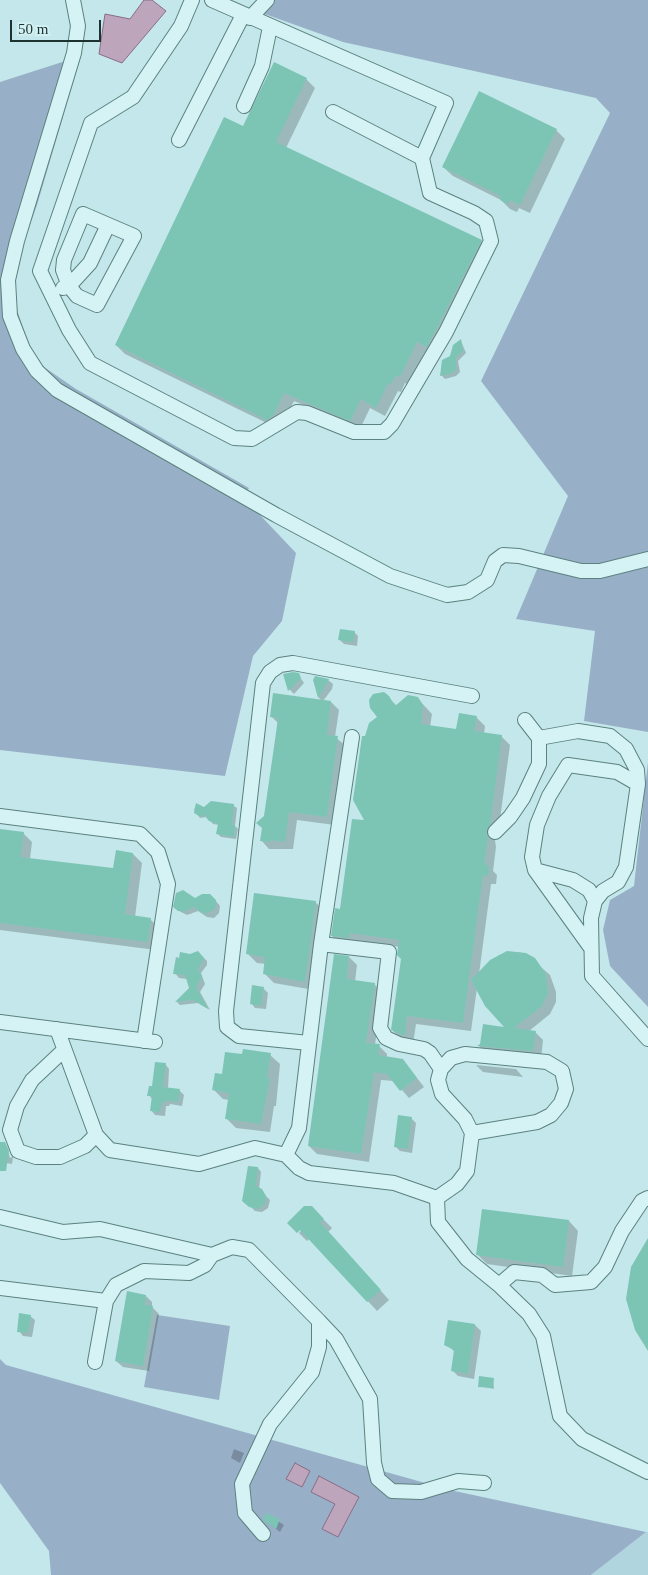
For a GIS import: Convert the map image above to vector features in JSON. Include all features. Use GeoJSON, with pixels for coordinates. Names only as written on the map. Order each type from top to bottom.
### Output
{"type":"FeatureCollection","features":[{"type":"Feature","properties":{"kind":"street"},"geometry":{"type":"LineString","coordinates":[[73,0],[78,26],[74,53],[17,241],[8,280],[10,316],[23,349],[37,371],[57,390],[276,515],[390,576],[447,595],[468,592],[486,580],[495,561],[503,555],[519,556],[581,571],[600,571],[648,559]]}},
{"type":"Feature","properties":{"kind":"street"},"geometry":{"type":"LineString","coordinates":[[192,0],[181,26],[133,97],[91,123],[40,271],[68,330],[90,363],[234,438],[252,439],[297,412],[307,413],[354,432],[384,432],[392,424],[443,339],[491,241],[486,221],[474,212],[430,193],[422,158],[446,103],[212,0]]}},
{"type":"Feature","properties":{"kind":"street"},"geometry":{"type":"LineString","coordinates":[[179,140],[247,16],[267,0]]}},
{"type":"Feature","properties":{"kind":"street"},"geometry":{"type":"LineString","coordinates":[[244,106],[262,66],[270,27]]}},
{"type":"Feature","properties":{"kind":"street"},"geometry":{"type":"LineString","coordinates":[[333,112],[422,158]]}},
{"type":"Feature","properties":{"kind":"street"},"geometry":{"type":"LineString","coordinates":[[83,214],[134,236],[97,305],[77,296],[69,286],[63,270],[64,260],[83,214]]}},
{"type":"Feature","properties":{"kind":"street"},"geometry":{"type":"LineString","coordinates":[[50,292],[69,286],[90,263],[108,225]]}},
{"type":"Feature","properties":{"kind":"street"},"geometry":{"type":"LineString","coordinates":[[309,1043],[238,1036],[227,1027],[226,1011],[263,683],[270,672],[280,665],[293,663],[472,696]]}},
{"type":"Feature","properties":{"kind":"street"},"geometry":{"type":"LineString","coordinates":[[495,832],[510,817],[524,798],[539,764],[539,738],[525,720]]}},
{"type":"Feature","properties":{"kind":"street"},"geometry":{"type":"LineString","coordinates":[[539,738],[578,731],[610,736],[626,749],[637,770],[638,784],[626,866],[618,882],[603,891],[595,902],[591,918],[590,948],[592,976],[648,1039]]}},
{"type":"Feature","properties":{"kind":"street"},"geometry":{"type":"LineString","coordinates":[[286,1155],[298,1128],[320,944],[352,737]]}},
{"type":"Feature","properties":{"kind":"street"},"geometry":{"type":"LineString","coordinates":[[590,948],[535,870],[532,857],[537,825],[549,796],[568,765],[617,772],[638,784]]}},
{"type":"Feature","properties":{"kind":"street"},"geometry":{"type":"LineString","coordinates":[[0,816],[140,834],[158,852],[168,884],[149,1042],[0,1022]]}},
{"type":"Feature","properties":{"kind":"street"},"geometry":{"type":"LineString","coordinates":[[535,870],[573,880],[589,890],[595,902]]}},
{"type":"Feature","properties":{"kind":"street"},"geometry":{"type":"LineString","coordinates":[[320,944],[389,952],[380,1028],[386,1038],[399,1044],[424,1049],[430,1053],[441,1069]]}},
{"type":"Feature","properties":{"kind":"street"},"geometry":{"type":"LineString","coordinates":[[57,1029],[96,1136],[110,1150],[199,1164],[255,1148],[286,1155],[299,1168],[309,1173],[394,1183],[437,1198]]}},
{"type":"Feature","properties":{"kind":"street"},"geometry":{"type":"LineString","coordinates":[[64,1050],[32,1080],[17,1106],[10,1130],[18,1151],[36,1157],[60,1157],[85,1146],[96,1136]]}},
{"type":"Feature","properties":{"kind":"street"},"geometry":{"type":"LineString","coordinates":[[437,1198],[457,1184],[466,1170],[472,1133],[465,1119],[442,1094],[438,1080],[441,1069],[451,1058],[465,1054],[547,1062],[562,1071],[566,1089],[562,1103],[550,1115],[537,1122],[472,1133]]}},
{"type":"Feature","properties":{"kind":"street"},"geometry":{"type":"LineString","coordinates":[[437,1198],[438,1222],[467,1259],[499,1285],[529,1314],[543,1336],[560,1416],[582,1439],[648,1472]]}},
{"type":"Feature","properties":{"kind":"street"},"geometry":{"type":"LineString","coordinates":[[499,1285],[514,1272],[542,1275],[555,1285],[591,1282],[605,1267],[622,1231],[642,1201],[648,1198]]}},
{"type":"Feature","properties":{"kind":"street"},"geometry":{"type":"LineString","coordinates":[[0,1217],[63,1232],[100,1230],[212,1255]]}},
{"type":"Feature","properties":{"kind":"street"},"geometry":{"type":"LineString","coordinates":[[95,1362],[106,1300],[116,1285],[144,1271],[189,1273],[205,1265],[212,1255],[232,1247],[249,1250],[336,1339],[370,1399],[374,1463],[378,1479],[392,1491],[420,1492],[458,1481],[484,1483]]}},
{"type":"Feature","properties":{"kind":"street"},"geometry":{"type":"LineString","coordinates":[[0,1288],[106,1300]]}},
{"type":"Feature","properties":{"kind":"street"},"geometry":{"type":"LineString","coordinates":[[263,1534],[245,1513],[242,1484],[270,1424],[312,1372],[319,1346],[319,1320]]}},
{"type":"Feature","properties":{"kind":"shaded area"},"geometry":{"type":"Polygon","coordinates":[[[144,0],[152,0],[166,11],[122,63],[99,54],[105,14],[130,19],[144,0]]]}},
{"type":"Feature","properties":{"kind":"shaded area"},"geometry":{"type":"Polygon","coordinates":[[[273,0],[648,0],[648,732],[584,721],[595,631],[516,619],[568,496],[481,381],[610,113],[596,98],[343,42],[262,13],[273,0]]]}},
{"type":"Feature","properties":{"kind":"shaded area"},"geometry":{"type":"Polygon","coordinates":[[[81,56],[37,205],[22,247],[15,279],[15,304],[30,348],[44,367],[76,389],[249,488],[243,497],[296,553],[282,621],[253,656],[225,776],[0,750],[0,82],[81,56]]]}},
{"type":"Feature","properties":{"kind":"shaded area"},"geometry":{"type":"Polygon","coordinates":[[[648,762],[648,1007],[610,966],[603,930],[610,900],[634,886],[648,762]]]}},
{"type":"Feature","properties":{"kind":"shaded area"},"geometry":{"type":"Polygon","coordinates":[[[157,1315],[230,1326],[219,1400],[144,1387],[157,1315]]]}},
{"type":"Feature","properties":{"kind":"shaded area"},"geometry":{"type":"Polygon","coordinates":[[[0,1359],[6,1365],[450,1490],[646,1532],[591,1575],[51,1575],[49,1551],[0,1483],[0,1359]]]}},
{"type":"Feature","properties":{"kind":"shaded area"},"geometry":{"type":"Polygon","coordinates":[[[295,1463],[310,1471],[302,1487],[286,1479],[295,1463]]]}},
{"type":"Feature","properties":{"kind":"shaded area"},"geometry":{"type":"Polygon","coordinates":[[[319,1476],[359,1497],[338,1537],[322,1529],[335,1504],[311,1492],[319,1476]]]}},
{"type":"Feature","properties":{"kind":"shaded area"},"geometry":{"type":"Polygon","coordinates":[[[648,1532],[648,1575],[591,1575],[648,1532]]]}},
{"type":"Feature","properties":{"kind":"building"},"geometry":{"type":"Polygon","coordinates":[[[274,62],[307,78],[276,142],[482,240],[427,347],[417,342],[400,377],[396,375],[391,384],[388,383],[376,408],[361,399],[350,421],[284,393],[273,416],[267,420],[115,345],[224,117],[243,126],[274,62]]]}},
{"type":"Feature","properties":{"kind":"building"},"geometry":{"type":"Polygon","coordinates":[[[479,91],[557,129],[520,205],[510,200],[508,204],[500,200],[501,196],[442,167],[479,91]]]}},
{"type":"Feature","properties":{"kind":"building"},"geometry":{"type":"Polygon","coordinates":[[[461,339],[463,351],[456,357],[456,370],[440,376],[442,360],[450,356],[453,345],[461,339]]]}},
{"type":"Feature","properties":{"kind":"building"},"geometry":{"type":"Polygon","coordinates":[[[340,629],[355,631],[353,642],[338,640],[340,629]]]}},
{"type":"Feature","properties":{"kind":"building"},"geometry":{"type":"Polygon","coordinates":[[[299,673],[301,678],[288,691],[283,674],[299,673]]]}},
{"type":"Feature","properties":{"kind":"building"},"geometry":{"type":"Polygon","coordinates":[[[315,676],[329,679],[318,698],[313,680],[315,676]]]}},
{"type":"Feature","properties":{"kind":"building"},"geometry":{"type":"Polygon","coordinates":[[[384,692],[395,706],[408,695],[418,697],[423,705],[421,724],[456,729],[459,713],[477,716],[474,731],[502,735],[490,825],[486,830],[488,837],[484,865],[489,865],[488,876],[483,875],[463,1023],[407,1016],[405,1036],[391,1030],[401,959],[397,955],[399,940],[350,933],[349,938],[331,936],[335,908],[340,909],[352,819],[364,820],[353,800],[362,736],[365,736],[369,723],[377,717],[370,708],[369,700],[373,694],[384,692]]]}},
{"type":"Feature","properties":{"kind":"building"},"geometry":{"type":"Polygon","coordinates":[[[273,693],[331,701],[327,735],[338,736],[327,817],[289,812],[285,842],[260,841],[262,828],[256,823],[264,816],[278,718],[270,717],[273,693]]]}},
{"type":"Feature","properties":{"kind":"building"},"geometry":{"type":"Polygon","coordinates":[[[211,801],[234,804],[232,825],[235,825],[234,837],[216,834],[218,824],[209,821],[204,815],[199,816],[194,813],[196,803],[204,807],[211,801]]]}},
{"type":"Feature","properties":{"kind":"building"},"geometry":{"type":"Polygon","coordinates":[[[0,829],[24,832],[20,857],[113,868],[116,850],[133,853],[125,914],[151,918],[148,942],[0,923],[0,829]]]}},
{"type":"Feature","properties":{"kind":"building"},"geometry":{"type":"Polygon","coordinates":[[[183,890],[195,898],[202,894],[210,894],[216,900],[215,909],[205,914],[193,907],[186,911],[178,911],[173,907],[176,893],[183,890]]]}},
{"type":"Feature","properties":{"kind":"building"},"geometry":{"type":"Polygon","coordinates":[[[254,893],[316,901],[305,982],[263,974],[265,957],[246,954],[254,893]]]}},
{"type":"Feature","properties":{"kind":"building"},"geometry":{"type":"Polygon","coordinates":[[[198,951],[204,958],[198,969],[202,977],[196,987],[208,1009],[193,1000],[175,1002],[189,988],[185,975],[173,974],[176,957],[179,958],[180,952],[190,954],[198,951]]]}},
{"type":"Feature","properties":{"kind":"building"},"geometry":{"type":"Polygon","coordinates":[[[507,951],[526,953],[535,958],[546,974],[548,993],[542,1006],[514,1028],[536,1031],[533,1051],[477,1046],[480,1044],[483,1024],[504,1027],[485,1006],[471,980],[490,960],[507,951]]]}},
{"type":"Feature","properties":{"kind":"building"},"geometry":{"type":"Polygon","coordinates":[[[334,954],[349,956],[347,979],[375,983],[366,1043],[380,1044],[378,1055],[403,1059],[417,1078],[400,1091],[387,1074],[374,1072],[361,1154],[308,1146],[334,954]]]}},
{"type":"Feature","properties":{"kind":"building"},"geometry":{"type":"Polygon","coordinates":[[[252,985],[264,987],[261,1006],[250,1004],[252,985]]]}},
{"type":"Feature","properties":{"kind":"building"},"geometry":{"type":"Polygon","coordinates":[[[243,1049],[271,1053],[267,1078],[270,1079],[261,1124],[225,1119],[229,1093],[212,1090],[215,1073],[222,1074],[225,1052],[242,1054],[243,1049]]]}},
{"type":"Feature","properties":{"kind":"building"},"geometry":{"type":"Polygon","coordinates":[[[155,1062],[166,1063],[163,1087],[180,1089],[178,1102],[166,1100],[165,1103],[162,1102],[160,1112],[150,1111],[152,1096],[147,1096],[149,1086],[152,1086],[155,1062]]]}},
{"type":"Feature","properties":{"kind":"building"},"geometry":{"type":"Polygon","coordinates":[[[398,1115],[412,1117],[408,1149],[394,1147],[398,1115]]]}},
{"type":"Feature","properties":{"kind":"building"},"geometry":{"type":"Polygon","coordinates":[[[0,1142],[5,1142],[9,1151],[6,1171],[0,1171],[0,1142]]]}},
{"type":"Feature","properties":{"kind":"building"},"geometry":{"type":"Polygon","coordinates":[[[248,1166],[258,1167],[256,1186],[262,1189],[266,1196],[265,1204],[258,1209],[249,1207],[242,1201],[248,1166]]]}},
{"type":"Feature","properties":{"kind":"building"},"geometry":{"type":"Polygon","coordinates":[[[304,1206],[312,1206],[324,1219],[320,1222],[381,1290],[367,1302],[300,1230],[297,1233],[287,1223],[304,1206]]]}},
{"type":"Feature","properties":{"kind":"building"},"geometry":{"type":"Polygon","coordinates":[[[482,1209],[569,1220],[563,1267],[476,1255],[482,1209]]]}},
{"type":"Feature","properties":{"kind":"building"},"geometry":{"type":"Polygon","coordinates":[[[648,1238],[648,1351],[635,1330],[626,1299],[631,1267],[648,1238]]]}},
{"type":"Feature","properties":{"kind":"building"},"geometry":{"type":"Polygon","coordinates":[[[127,1291],[146,1295],[145,1305],[153,1306],[143,1366],[115,1361],[127,1291]]]}},
{"type":"Feature","properties":{"kind":"building"},"geometry":{"type":"Polygon","coordinates":[[[19,1313],[31,1315],[28,1333],[17,1332],[19,1313]]]}},
{"type":"Feature","properties":{"kind":"building"},"geometry":{"type":"Polygon","coordinates":[[[448,1320],[475,1324],[468,1374],[451,1371],[454,1350],[444,1345],[448,1320]]]}},
{"type":"Feature","properties":{"kind":"building"},"geometry":{"type":"Polygon","coordinates":[[[479,1376],[494,1378],[493,1388],[478,1387],[479,1376]]]}},
{"type":"Feature","properties":{"kind":"building"},"geometry":{"type":"Polygon","coordinates":[[[266,1513],[280,1519],[276,1529],[263,1520],[266,1513]]]}}]}
